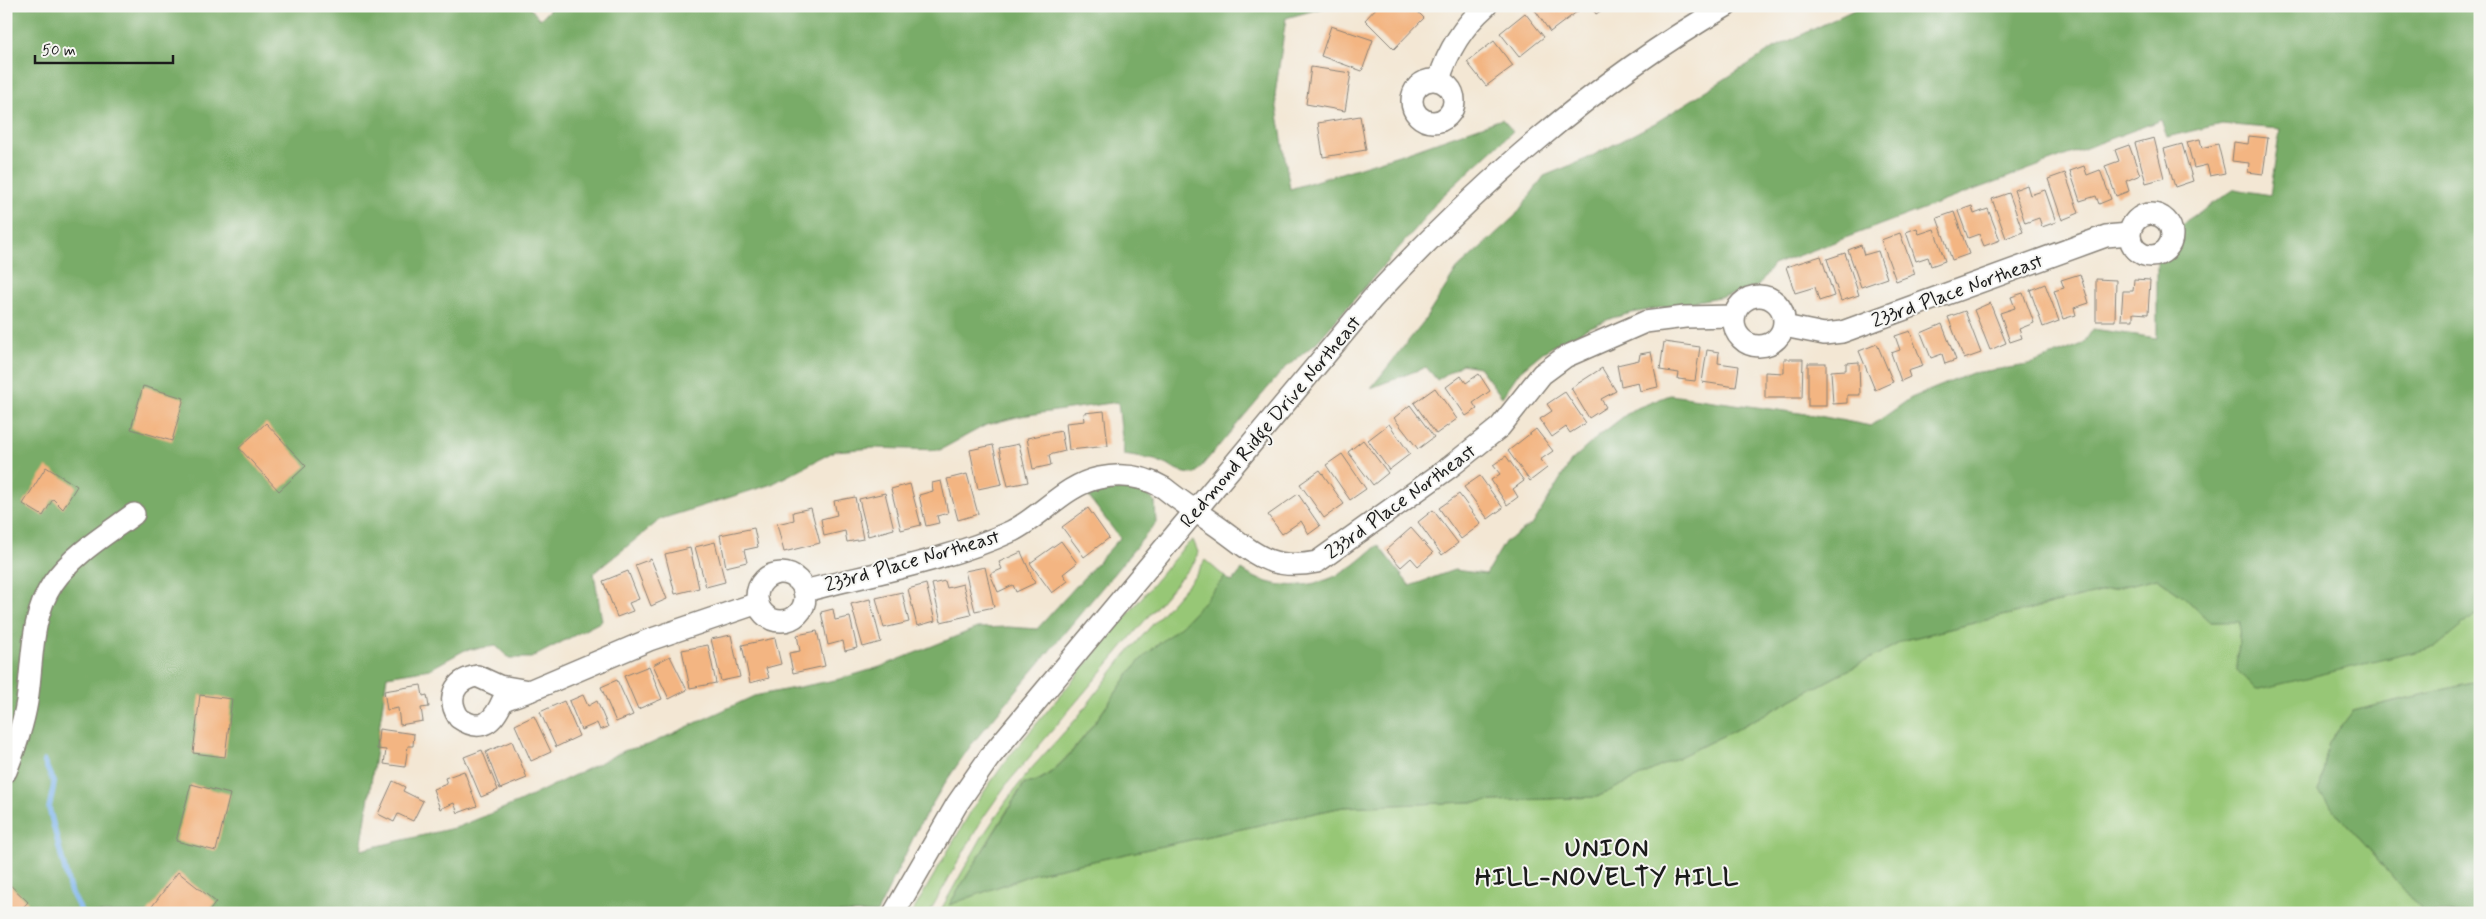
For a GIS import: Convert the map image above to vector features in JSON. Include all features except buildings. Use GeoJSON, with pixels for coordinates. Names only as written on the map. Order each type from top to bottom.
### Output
{"type":"FeatureCollection","features":[{"type":"Feature","properties":{"kind":"street"},"geometry":{"type":"LineString","coordinates":[[1439,80],[1454,42],[1465,27],[1486,6]]}},
{"type":"Feature","properties":{"kind":"street","name":"Redmond Ridge Drive Northeast"},"geometry":{"type":"LineString","coordinates":[[894,913],[957,804],[989,758],[1372,299],[1446,222],[1525,150],[1579,105],[1652,53],[1726,6]]}},
{"type":"Feature","properties":{"kind":"street","name":"233rd Place Northeast"},"geometry":{"type":"LineString","coordinates":[[1784,326],[1824,334],[1842,332],[2106,236],[2129,234]]}},
{"type":"Feature","properties":{"kind":"street"},"geometry":{"type":"LineString","coordinates":[[1764,296],[1771,298],[1779,306],[1784,326],[1774,340],[1758,346],[1750,344],[1737,333],[1734,316],[1742,302],[1749,298],[1764,296]]}},
{"type":"Feature","properties":{"kind":"street","name":"233rd Place Northeast"},"geometry":{"type":"LineString","coordinates":[[804,590],[960,551],[1014,530],[1075,487],[1098,478],[1130,476],[1148,478],[1255,554],[1281,565],[1300,565],[1317,562],[1450,467],[1500,427],[1542,374],[1565,357],[1645,322],[1694,316],[1734,316]]}},
{"type":"Feature","properties":{"kind":"street"},"geometry":{"type":"LineString","coordinates":[[6,771],[20,733],[26,705],[32,642],[40,610],[53,583],[79,555],[134,514]]}},
{"type":"Feature","properties":{"kind":"street","name":"233rd Place Northeast"},"geometry":{"type":"LineString","coordinates":[[774,575],[789,575],[801,584],[804,590],[803,606],[799,613],[785,621],[769,618],[763,613],[758,602],[758,591],[762,584],[774,575]]}},
{"type":"Feature","properties":{"kind":"street"},"geometry":{"type":"LineString","coordinates":[[529,691],[648,640],[758,602]]}},
{"type":"Feature","properties":{"kind":"green space"},"geometry":{"type":"Polygon","coordinates":[[[6,6],[528,6],[540,19],[553,6],[1330,6],[1286,18],[1275,95],[1290,189],[1405,153],[1502,119],[1513,131],[1438,200],[1418,226],[1317,342],[1283,370],[1195,474],[1185,473],[1155,460],[1124,455],[1118,402],[1021,416],[986,425],[940,450],[874,448],[835,451],[772,484],[661,519],[594,573],[602,621],[531,658],[509,658],[496,646],[465,650],[430,669],[387,676],[361,850],[458,827],[519,802],[626,750],[648,745],[754,696],[840,679],[880,667],[977,628],[1008,627],[1037,629],[1120,538],[1088,496],[1124,489],[1141,492],[1148,496],[1155,502],[1156,523],[971,745],[919,826],[877,913],[6,913],[6,6]]]}},
{"type":"Feature","properties":{"kind":"green space"},"geometry":{"type":"Polygon","coordinates":[[[1862,6],[2480,6],[2480,611],[2436,647],[2256,690],[2237,670],[2240,622],[2210,622],[2182,595],[2157,578],[1905,640],[1733,731],[1597,797],[1343,807],[1033,874],[949,905],[1025,783],[1039,780],[1054,770],[1070,754],[1136,665],[1152,649],[1182,625],[1225,577],[1232,582],[1242,570],[1266,582],[1279,585],[1306,585],[1333,577],[1358,562],[1378,545],[1410,586],[1454,570],[1486,574],[1505,542],[1533,524],[1571,461],[1632,410],[1670,395],[1814,415],[1871,426],[1911,398],[1972,373],[2028,365],[2083,344],[2093,329],[2157,338],[2157,256],[2169,247],[2172,230],[2235,189],[2270,195],[2280,129],[2221,124],[2167,137],[2161,120],[1773,265],[1758,286],[1735,294],[1632,313],[1612,318],[1588,328],[1543,352],[1520,371],[1502,397],[1479,367],[1462,364],[1437,380],[1426,367],[1371,388],[1424,321],[1457,269],[1515,216],[1544,176],[1586,159],[1655,123],[1774,48],[1862,6]]]}},
{"type":"Feature","properties":{"kind":"green space"},"geometry":{"type":"Polygon","coordinates":[[[1193,540],[1198,552],[1195,561],[1006,785],[983,818],[929,913],[912,913],[974,806],[1008,758],[1184,547],[1193,540]]]}},
{"type":"Feature","properties":{"kind":"green space"},"geometry":{"type":"Polygon","coordinates":[[[1205,560],[1225,577],[1182,625],[1152,649],[1136,665],[1069,754],[1053,770],[1038,780],[1024,783],[949,905],[1033,874],[1343,807],[1597,797],[1733,731],[1905,640],[2157,578],[2182,595],[2210,622],[2240,621],[2237,670],[2435,647],[2480,611],[2480,681],[2353,711],[2329,742],[2319,792],[2424,913],[1609,911],[939,913],[982,837],[1007,800],[1030,770],[1077,718],[1122,659],[1196,575],[1205,560]]]}},
{"type":"Feature","properties":{"kind":"green space"},"geometry":{"type":"Polygon","coordinates":[[[2480,681],[2480,913],[2424,913],[2319,792],[2329,742],[2353,711],[2480,681]]]}},
{"type":"Feature","properties":{"kind":"waterway"},"geometry":{"type":"LineString","coordinates":[[44,761],[54,784],[49,808],[70,890],[82,913]]}},
{"type":"Feature","properties":{"kind":"district","name":"UNION HILL-NOVELTY HILL"},"geometry":{"type":"Point","coordinates":[1607,862]}}]}
